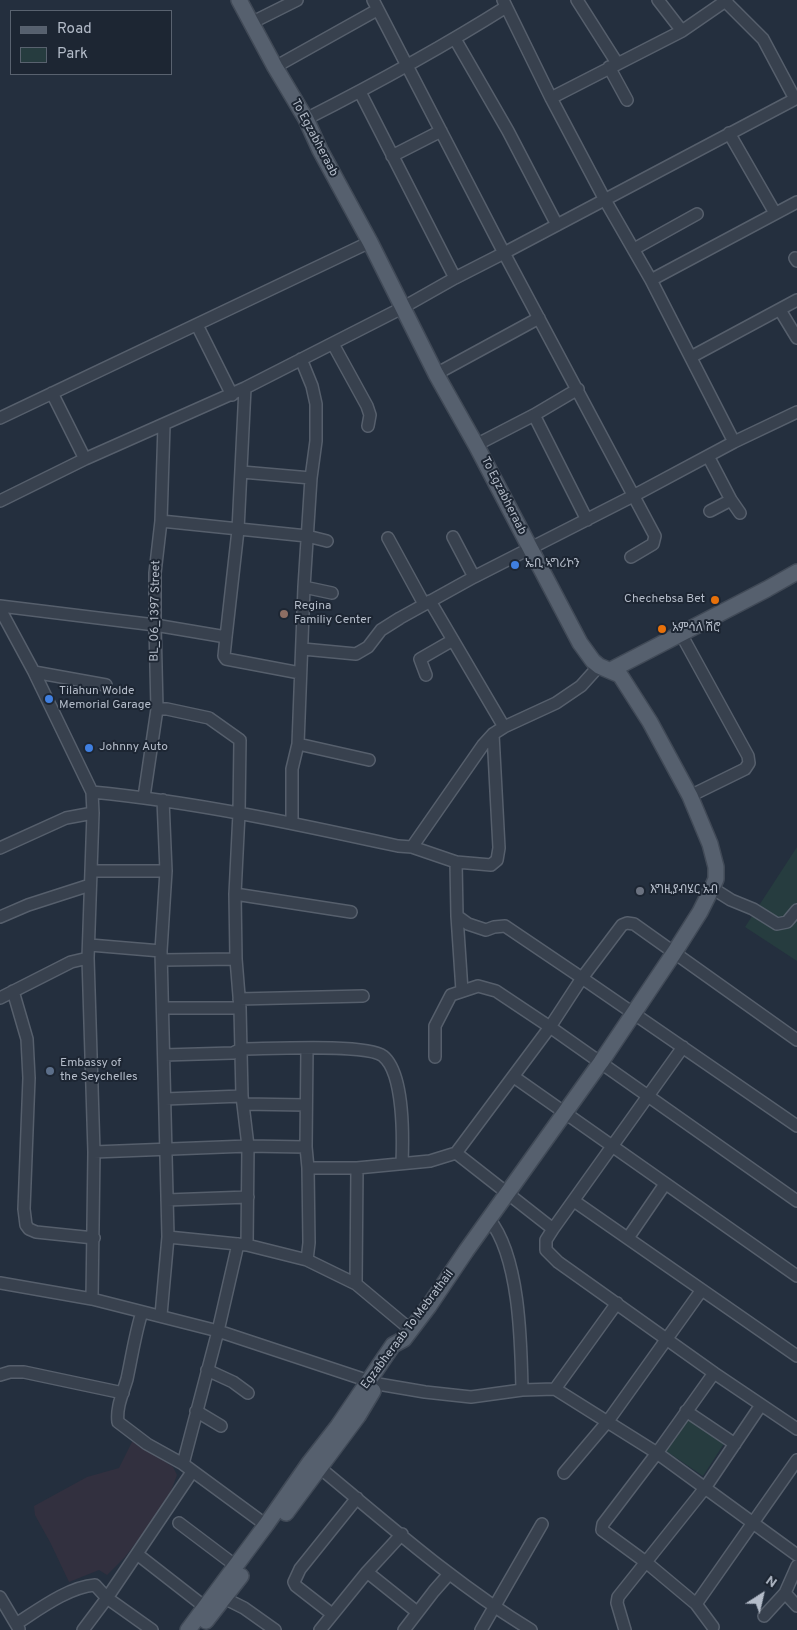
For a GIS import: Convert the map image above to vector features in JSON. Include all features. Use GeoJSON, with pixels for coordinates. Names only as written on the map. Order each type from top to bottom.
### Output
{"type":"FeatureCollection","features":[{"type":"Feature","properties":{"kind":"main road","name":"To Egzabheraab"},"geometry":{"type":"LineString","coordinates":[[239,0],[275,67],[306,119],[320,150],[370,242],[436,374],[476,445],[580,643],[593,661],[610,670],[650,722],[690,796],[710,844],[714,857],[716,879],[674,953],[657,978]]}},
{"type":"Feature","properties":{"kind":"main road"},"geometry":{"type":"LineString","coordinates":[[683,638],[797,572]]}},
{"type":"Feature","properties":{"kind":"main road"},"geometry":{"type":"LineString","coordinates":[[610,670],[738,615],[797,581]]}},
{"type":"Feature","properties":{"kind":"main road","name":"Egzabheraab To Mebrathail"},"geometry":{"type":"LineString","coordinates":[[188,1630],[205,1608],[219,1596],[236,1566],[266,1525],[373,1383],[401,1350],[408,1334],[565,1114],[657,978]]}},
{"type":"Feature","properties":{"kind":"main road"},"geometry":{"type":"LineString","coordinates":[[199,1630],[219,1596],[320,1468],[358,1416],[373,1383]]}},
{"type":"Feature","properties":{"kind":"street"},"geometry":{"type":"LineString","coordinates":[[251,23],[297,0]]}},
{"type":"Feature","properties":{"kind":"street"},"geometry":{"type":"LineString","coordinates":[[577,0],[613,65],[627,100]]}},
{"type":"Feature","properties":{"kind":"street"},"geometry":{"type":"LineString","coordinates":[[658,0],[682,31]]}},
{"type":"Feature","properties":{"kind":"street"},"geometry":{"type":"LineString","coordinates":[[0,501],[85,459],[232,395],[333,344],[796,98],[763,39],[726,1],[682,31],[551,98]]}},
{"type":"Feature","properties":{"kind":"street"},"geometry":{"type":"LineString","coordinates":[[306,119],[360,92],[456,39],[505,4],[551,98],[605,200],[651,280],[734,442]]}},
{"type":"Feature","properties":{"kind":"street"},"geometry":{"type":"LineString","coordinates":[[275,67],[375,5],[504,253],[635,495],[655,536],[653,544],[631,557]]}},
{"type":"Feature","properties":{"kind":"street"},"geometry":{"type":"LineString","coordinates":[[456,39],[508,131],[557,226]]}},
{"type":"Feature","properties":{"kind":"street"},"geometry":{"type":"LineString","coordinates":[[360,92],[455,278]]}},
{"type":"Feature","properties":{"kind":"street"},"geometry":{"type":"LineString","coordinates":[[392,156],[441,131]]}},
{"type":"Feature","properties":{"kind":"street"},"geometry":{"type":"LineString","coordinates":[[729,134],[775,213]]}},
{"type":"Feature","properties":{"kind":"street"},"geometry":{"type":"LineString","coordinates":[[651,280],[797,202]]}},
{"type":"Feature","properties":{"kind":"street"},"geometry":{"type":"LineString","coordinates":[[634,249],[697,214]]}},
{"type":"Feature","properties":{"kind":"street"},"geometry":{"type":"LineString","coordinates":[[0,418],[370,242]]}},
{"type":"Feature","properties":{"kind":"street"},"geometry":{"type":"LineString","coordinates":[[690,357],[797,300]]}},
{"type":"Feature","properties":{"kind":"street"},"geometry":{"type":"LineString","coordinates":[[780,310],[797,338]]}},
{"type":"Feature","properties":{"kind":"street"},"geometry":{"type":"LineString","coordinates":[[436,374],[539,318]]}},
{"type":"Feature","properties":{"kind":"street"},"geometry":{"type":"LineString","coordinates":[[197,325],[232,395]]}},
{"type":"Feature","properties":{"kind":"street"},"geometry":{"type":"LineString","coordinates":[[333,344],[367,406],[370,415],[368,426]]}},
{"type":"Feature","properties":{"kind":"street"},"geometry":{"type":"LineString","coordinates":[[292,823],[292,769],[298,744],[307,536],[316,441],[316,404],[312,386],[301,359]]}},
{"type":"Feature","properties":{"kind":"street"},"geometry":{"type":"LineString","coordinates":[[245,388],[238,530],[224,656],[226,659],[300,673]]}},
{"type":"Feature","properties":{"kind":"street"},"geometry":{"type":"LineString","coordinates":[[476,445],[534,415],[578,389]]}},
{"type":"Feature","properties":{"kind":"street"},"geometry":{"type":"LineString","coordinates":[[52,393],[85,459]]}},
{"type":"Feature","properties":{"kind":"street"},"geometry":{"type":"LineString","coordinates":[[303,649],[356,654],[368,647],[381,630],[474,577],[530,550],[734,442],[797,412]]}},
{"type":"Feature","properties":{"kind":"street"},"geometry":{"type":"LineString","coordinates":[[534,415],[587,520]]}},
{"type":"Feature","properties":{"kind":"street","name":"BL_06_1397 Street"},"geometry":{"type":"LineString","coordinates":[[144,797],[157,709],[154,624],[155,573],[161,520],[164,425]]}},
{"type":"Feature","properties":{"kind":"street"},"geometry":{"type":"LineString","coordinates":[[708,456],[740,513]]}},
{"type":"Feature","properties":{"kind":"street"},"geometry":{"type":"LineString","coordinates":[[242,472],[311,478]]}},
{"type":"Feature","properties":{"kind":"street"},"geometry":{"type":"LineString","coordinates":[[710,511],[731,500]]}},
{"type":"Feature","properties":{"kind":"street"},"geometry":{"type":"LineString","coordinates":[[161,520],[238,530],[307,536],[327,541]]}},
{"type":"Feature","properties":{"kind":"street"},"geometry":{"type":"LineString","coordinates":[[453,537],[474,577]]}},
{"type":"Feature","properties":{"kind":"street"},"geometry":{"type":"LineString","coordinates":[[388,538],[427,603],[453,640],[504,727]]}},
{"type":"Feature","properties":{"kind":"street"},"geometry":{"type":"LineString","coordinates":[[304,587],[332,594]]}},
{"type":"Feature","properties":{"kind":"street"},"geometry":{"type":"LineString","coordinates":[[0,607],[154,624],[226,637]]}},
{"type":"Feature","properties":{"kind":"street"},"geometry":{"type":"LineString","coordinates":[[0,607],[34,672],[92,792],[90,945],[88,958],[94,1152],[92,1299]]}},
{"type":"Feature","properties":{"kind":"street"},"geometry":{"type":"LineString","coordinates":[[683,638],[748,756],[749,763],[745,769],[690,796]]}},
{"type":"Feature","properties":{"kind":"street"},"geometry":{"type":"LineString","coordinates":[[426,675],[420,659],[453,640]]}},
{"type":"Feature","properties":{"kind":"street"},"geometry":{"type":"LineString","coordinates":[[412,847],[483,745],[493,734],[556,703],[610,670]]}},
{"type":"Feature","properties":{"kind":"street"},"geometry":{"type":"LineString","coordinates":[[34,672],[106,684]]}},
{"type":"Feature","properties":{"kind":"street"},"geometry":{"type":"LineString","coordinates":[[157,709],[167,709],[209,718],[240,740],[235,894],[236,959],[240,1004],[243,1100],[248,1146],[248,1197],[243,1245],[206,1370],[182,1464]]}},
{"type":"Feature","properties":{"kind":"street"},"geometry":{"type":"LineString","coordinates":[[92,792],[144,797],[239,813],[398,846],[412,847],[456,862],[491,865],[497,860],[499,848],[493,734]]}},
{"type":"Feature","properties":{"kind":"street"},"geometry":{"type":"LineString","coordinates":[[298,744],[369,760]]}},
{"type":"Feature","properties":{"kind":"street"},"geometry":{"type":"LineString","coordinates":[[161,1316],[168,1237],[161,956],[166,871],[163,800]]}},
{"type":"Feature","properties":{"kind":"street"},"geometry":{"type":"LineString","coordinates":[[0,848],[66,818],[93,813]]}},
{"type":"Feature","properties":{"kind":"street"},"geometry":{"type":"LineString","coordinates":[[456,862],[457,916],[462,991]]}},
{"type":"Feature","properties":{"kind":"street"},"geometry":{"type":"LineString","coordinates":[[90,871],[166,871]]}},
{"type":"Feature","properties":{"kind":"street"},"geometry":{"type":"LineString","coordinates":[[0,918],[28,905],[90,885]]}},
{"type":"Feature","properties":{"kind":"street"},"geometry":{"type":"LineString","coordinates":[[712,888],[731,900],[753,908],[778,924],[787,922],[797,910]]}},
{"type":"Feature","properties":{"kind":"street"},"geometry":{"type":"LineString","coordinates":[[235,894],[351,912]]}},
{"type":"Feature","properties":{"kind":"street"},"geometry":{"type":"LineString","coordinates":[[457,916],[468,924],[486,930],[505,926],[797,1126]]}},
{"type":"Feature","properties":{"kind":"street"},"geometry":{"type":"LineString","coordinates":[[308,1168],[357,1168],[402,1164],[430,1161],[456,1153],[550,1027],[582,978],[622,925],[627,923],[634,924],[797,1040]]}},
{"type":"Feature","properties":{"kind":"street"},"geometry":{"type":"LineString","coordinates":[[90,945],[161,956],[236,959]]}},
{"type":"Feature","properties":{"kind":"street"},"geometry":{"type":"LineString","coordinates":[[0,998],[71,962],[88,958]]}},
{"type":"Feature","properties":{"kind":"street"},"geometry":{"type":"LineString","coordinates":[[435,1057],[435,1026],[450,995],[478,986],[496,991],[601,1062],[797,1201]]}},
{"type":"Feature","properties":{"kind":"street"},"geometry":{"type":"LineString","coordinates":[[14,991],[27,1040],[29,1078],[24,1209],[26,1225],[29,1229],[36,1232],[94,1238]]}},
{"type":"Feature","properties":{"kind":"street"},"geometry":{"type":"LineString","coordinates":[[163,1008],[363,996]]}},
{"type":"Feature","properties":{"kind":"street"},"geometry":{"type":"LineString","coordinates":[[307,1048],[306,1147],[309,1243],[307,1260]]}},
{"type":"Feature","properties":{"kind":"street"},"geometry":{"type":"LineString","coordinates":[[164,1055],[233,1053],[241,1049],[352,1048],[372,1050],[382,1056],[390,1065],[396,1079],[403,1131],[402,1164]]}},
{"type":"Feature","properties":{"kind":"street"},"geometry":{"type":"LineString","coordinates":[[683,1048],[552,1229],[545,1246],[551,1256],[797,1429]]}},
{"type":"Feature","properties":{"kind":"street"},"geometry":{"type":"LineString","coordinates":[[514,1076],[664,1184],[797,1276]]}},
{"type":"Feature","properties":{"kind":"street"},"geometry":{"type":"LineString","coordinates":[[165,1099],[243,1100],[306,1105]]}},
{"type":"Feature","properties":{"kind":"street"},"geometry":{"type":"LineString","coordinates":[[94,1152],[167,1151],[248,1146],[306,1147]]}},
{"type":"Feature","properties":{"kind":"street"},"geometry":{"type":"LineString","coordinates":[[456,1153],[552,1229]]}},
{"type":"Feature","properties":{"kind":"street"},"geometry":{"type":"LineString","coordinates":[[356,1284],[357,1168]]}},
{"type":"Feature","properties":{"kind":"street"},"geometry":{"type":"LineString","coordinates":[[628,1238],[664,1184]]}},
{"type":"Feature","properties":{"kind":"street"},"geometry":{"type":"LineString","coordinates":[[167,1200],[248,1197]]}},
{"type":"Feature","properties":{"kind":"street"},"geometry":{"type":"LineString","coordinates":[[574,1201],[797,1356]]}},
{"type":"Feature","properties":{"kind":"street"},"geometry":{"type":"LineString","coordinates":[[489,1219],[502,1241],[511,1274],[518,1309],[521,1350],[529,1390]]}},
{"type":"Feature","properties":{"kind":"street"},"geometry":{"type":"LineString","coordinates":[[168,1237],[243,1245],[307,1260],[356,1284],[408,1334]]}},
{"type":"Feature","properties":{"kind":"street"},"geometry":{"type":"LineString","coordinates":[[0,1283],[92,1299],[218,1331],[373,1383],[425,1392],[471,1396],[555,1389],[608,1420],[657,1453],[797,1555]]}},
{"type":"Feature","properties":{"kind":"street"},"geometry":{"type":"LineString","coordinates":[[564,1473],[608,1420],[701,1291]]}},
{"type":"Feature","properties":{"kind":"street"},"geometry":{"type":"LineString","coordinates":[[555,1389],[617,1303]]}},
{"type":"Feature","properties":{"kind":"street"},"geometry":{"type":"LineString","coordinates":[[142,1312],[118,1411],[118,1422],[147,1444],[182,1464],[266,1525]]}},
{"type":"Feature","properties":{"kind":"street"},"geometry":{"type":"LineString","coordinates":[[206,1370],[233,1382],[248,1393]]}},
{"type":"Feature","properties":{"kind":"street"},"geometry":{"type":"LineString","coordinates":[[0,1376],[10,1372],[24,1372],[123,1393]]}},
{"type":"Feature","properties":{"kind":"street"},"geometry":{"type":"LineString","coordinates":[[713,1627],[696,1604],[647,1563],[602,1530],[603,1524],[657,1453],[714,1372]]}},
{"type":"Feature","properties":{"kind":"street"},"geometry":{"type":"LineString","coordinates":[[625,1630],[617,1603],[618,1597],[705,1488],[761,1405]]}},
{"type":"Feature","properties":{"kind":"street"},"geometry":{"type":"LineString","coordinates":[[196,1411],[221,1426]]}},
{"type":"Feature","properties":{"kind":"street"},"geometry":{"type":"LineString","coordinates":[[686,1411],[735,1444]]}},
{"type":"Feature","properties":{"kind":"street"},"geometry":{"type":"LineString","coordinates":[[696,1604],[797,1460]]}},
{"type":"Feature","properties":{"kind":"street"},"geometry":{"type":"LineString","coordinates":[[320,1468],[449,1574],[494,1608],[531,1630]]}},
{"type":"Feature","properties":{"kind":"street"},"geometry":{"type":"LineString","coordinates":[[83,1630],[107,1598],[192,1472]]}},
{"type":"Feature","properties":{"kind":"street"},"geometry":{"type":"LineString","coordinates":[[332,1614],[296,1586],[294,1582],[300,1569],[357,1498]]}},
{"type":"Feature","properties":{"kind":"street"},"geometry":{"type":"LineString","coordinates":[[179,1523],[236,1566]]}},
{"type":"Feature","properties":{"kind":"street"},"geometry":{"type":"LineString","coordinates":[[482,1630],[542,1524]]}},
{"type":"Feature","properties":{"kind":"street"},"geometry":{"type":"LineString","coordinates":[[320,1630],[367,1572],[402,1534]]}},
{"type":"Feature","properties":{"kind":"street"},"geometry":{"type":"LineString","coordinates":[[136,1554],[205,1608]]}},
{"type":"Feature","properties":{"kind":"street"},"geometry":{"type":"LineString","coordinates":[[764,1616],[785,1593],[797,1566]]}},
{"type":"Feature","properties":{"kind":"street"},"geometry":{"type":"LineString","coordinates":[[367,1572],[417,1612]]}},
{"type":"Feature","properties":{"kind":"street"},"geometry":{"type":"LineString","coordinates":[[404,1630],[449,1574]]}},
{"type":"Feature","properties":{"kind":"street"},"geometry":{"type":"LineString","coordinates":[[0,1597],[18,1627],[69,1592],[85,1586],[94,1586],[107,1598],[152,1630]]}},
{"type":"Feature","properties":{"kind":"street"},"geometry":{"type":"LineString","coordinates":[[785,1593],[797,1606]]}},
{"type":"Feature","properties":{"kind":"street"},"geometry":{"type":"LineString","coordinates":[[219,1596],[244,1608],[275,1630]]}},
{"type":"Feature","properties":{"kind":"shaded area"},"geometry":{"type":"Polygon","coordinates":[[[133,1440],[173,1467],[177,1475],[171,1491],[146,1530],[125,1557],[107,1575],[99,1570],[69,1582],[35,1515],[34,1506],[87,1477],[119,1468],[133,1440]]]}},
{"type":"Feature","properties":{"kind":"green space"},"geometry":{"type":"Polygon","coordinates":[[[797,847],[797,961],[745,927],[797,847]]]}},
{"type":"Feature","properties":{"kind":"green space"},"geometry":{"type":"Polygon","coordinates":[[[690,1415],[727,1439],[703,1476],[666,1451],[690,1415]]]}},
{"type":"Feature","properties":{"kind":"place","name":"ኤቢ ኣግሪኮን"},"geometry":{"type":"Point","coordinates":[515,565]}},
{"type":"Feature","properties":{"kind":"place","name":"Chechebsa Bet"},"geometry":{"type":"Point","coordinates":[715,600]}},
{"type":"Feature","properties":{"kind":"place","name":"Regina Familiy Center"},"geometry":{"type":"Point","coordinates":[284,614]}},
{"type":"Feature","properties":{"kind":"place","name":"አምሳለ ሽሮ"},"geometry":{"type":"Point","coordinates":[662,629]}},
{"type":"Feature","properties":{"kind":"place","name":"Tilahun Wolde Memorial Garage"},"geometry":{"type":"Point","coordinates":[49,699]}},
{"type":"Feature","properties":{"kind":"place","name":"Johnny Auto"},"geometry":{"type":"Point","coordinates":[89,748]}},
{"type":"Feature","properties":{"kind":"place","name":"እግዚያብሄር አብ"},"geometry":{"type":"Point","coordinates":[640,891]}},
{"type":"Feature","properties":{"kind":"place","name":"Embassy of the Seychelles"},"geometry":{"type":"Point","coordinates":[50,1071]}}]}
